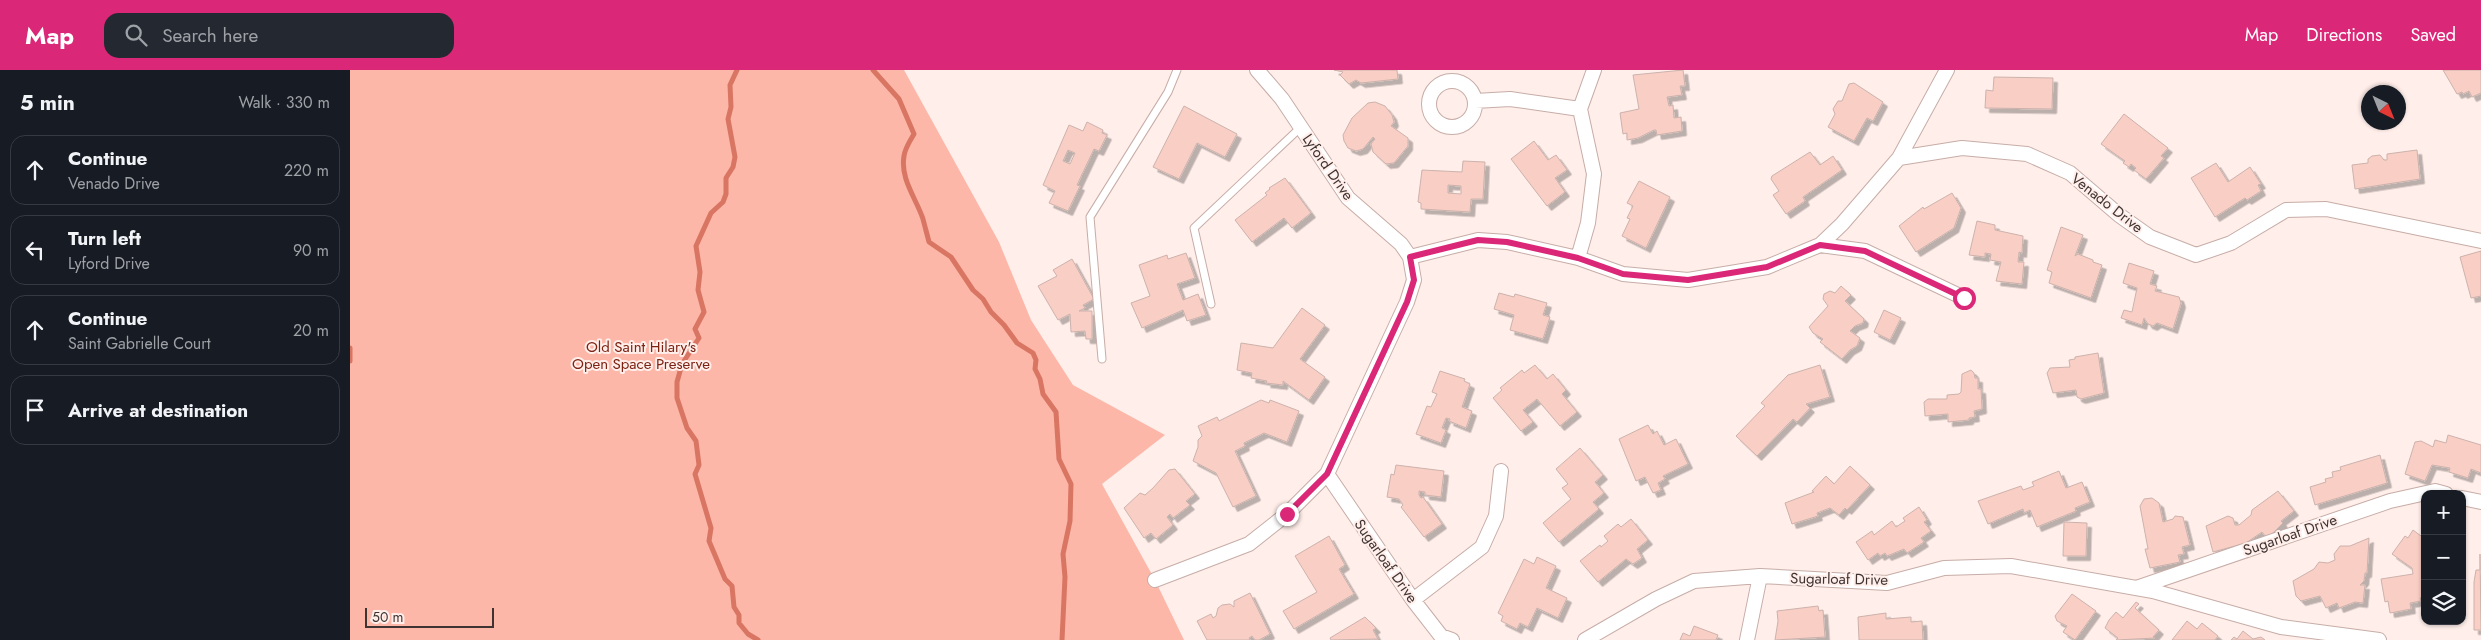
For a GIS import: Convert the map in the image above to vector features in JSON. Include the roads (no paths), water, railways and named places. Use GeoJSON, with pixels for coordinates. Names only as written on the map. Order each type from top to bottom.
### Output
{"type":"FeatureCollection","features":[{"type":"Feature","properties":{"kind":"street","name":"Lyford Drive"},"geometry":{"type":"LineString","coordinates":[[1257,70],[1282,99],[1348,198],[1401,244],[1410,257]]}},
{"type":"Feature","properties":{"kind":"street"},"geometry":{"type":"LineString","coordinates":[[1578,258],[1588,223],[1594,174],[1580,109],[1594,70]]}},
{"type":"Feature","properties":{"kind":"street"},"geometry":{"type":"LineString","coordinates":[[1155,580],[1249,544],[1287,514],[1327,474],[1407,302],[1414,280],[1410,257],[1478,240],[1507,242],[1578,258],[1623,274],[1688,280],[1767,267],[1820,245],[1848,218],[1899,158],[1947,70]]}},
{"type":"Feature","properties":{"kind":"street"},"geometry":{"type":"LineString","coordinates":[[1475,101],[1510,99],[1580,109]]}},
{"type":"Feature","properties":{"kind":"street","name":"Venado Drive"},"geometry":{"type":"LineString","coordinates":[[1899,158],[1962,148],[2027,154],[2070,173],[2119,215],[2150,237],[2196,256],[2231,243],[2286,210],[2326,209],[2481,242]]}},
{"type":"Feature","properties":{"kind":"street"},"geometry":{"type":"LineString","coordinates":[[1820,245],[1865,251],[1964,298]]}},
{"type":"Feature","properties":{"kind":"street"},"geometry":{"type":"LineString","coordinates":[[1413,600],[1482,547],[1496,516],[1501,471]]}},
{"type":"Feature","properties":{"kind":"street","name":"Sugarloaf Drive"},"geometry":{"type":"LineString","coordinates":[[1327,474],[1413,600],[1441,636],[1452,640]]}},
{"type":"Feature","properties":{"kind":"street","name":"Sugarloaf Drive"},"geometry":{"type":"LineString","coordinates":[[2135,588],[2390,501],[2421,494]]}},
{"type":"Feature","properties":{"kind":"street"},"geometry":{"type":"LineString","coordinates":[[2466,499],[2481,502]]}},
{"type":"Feature","properties":{"kind":"street","name":"Sugarloaf Drive"},"geometry":{"type":"LineString","coordinates":[[1585,640],[1656,599],[1694,582],[1760,576],[1888,583],[1944,568],[2011,566],[2135,588],[2280,627],[2379,640]]}},
{"type":"Feature","properties":{"kind":"street"},"geometry":{"type":"LineString","coordinates":[[1748,640],[1760,576]]}},
{"type":"Feature","properties":{"kind":"lane"},"geometry":{"type":"LineString","coordinates":[[1102,359],[1090,217],[1168,92],[1177,70]]}},
{"type":"Feature","properties":{"kind":"lane"},"geometry":{"type":"LineString","coordinates":[[1211,304],[1194,228],[1300,128]]}},
{"type":"Feature","properties":{"kind":"waterway"},"geometry":{"type":"LineString","coordinates":[[737,70],[730,85],[731,107],[728,119],[735,157],[733,167],[726,178],[726,194],[723,202],[711,213],[696,246],[700,272],[698,290],[704,312],[695,329],[699,338],[682,364],[677,382],[677,398],[687,428],[696,441],[699,465],[695,474],[711,528],[709,541],[725,579],[732,586],[734,607],[739,615],[739,623],[748,634],[758,640]]}},
{"type":"Feature","properties":{"kind":"waterway"},"geometry":{"type":"LineString","coordinates":[[873,70],[899,99],[914,134],[905,153],[904,173],[923,219],[929,242],[951,257],[973,290],[983,299],[991,312],[1004,325],[1017,343],[1033,353],[1036,360],[1035,369],[1040,379],[1043,394],[1056,412],[1059,459],[1071,484],[1070,521],[1063,554],[1065,577],[1062,640]]}},
{"type":"Feature","properties":{"kind":"waterway"},"geometry":{"type":"LineString","coordinates":[[350,348],[350,361]]}},
{"type":"Feature","properties":{"kind":"park label","name":"Old Saint Hilary's Open Space Preserve"},"geometry":{"type":"Point","coordinates":[641,356]}}]}
